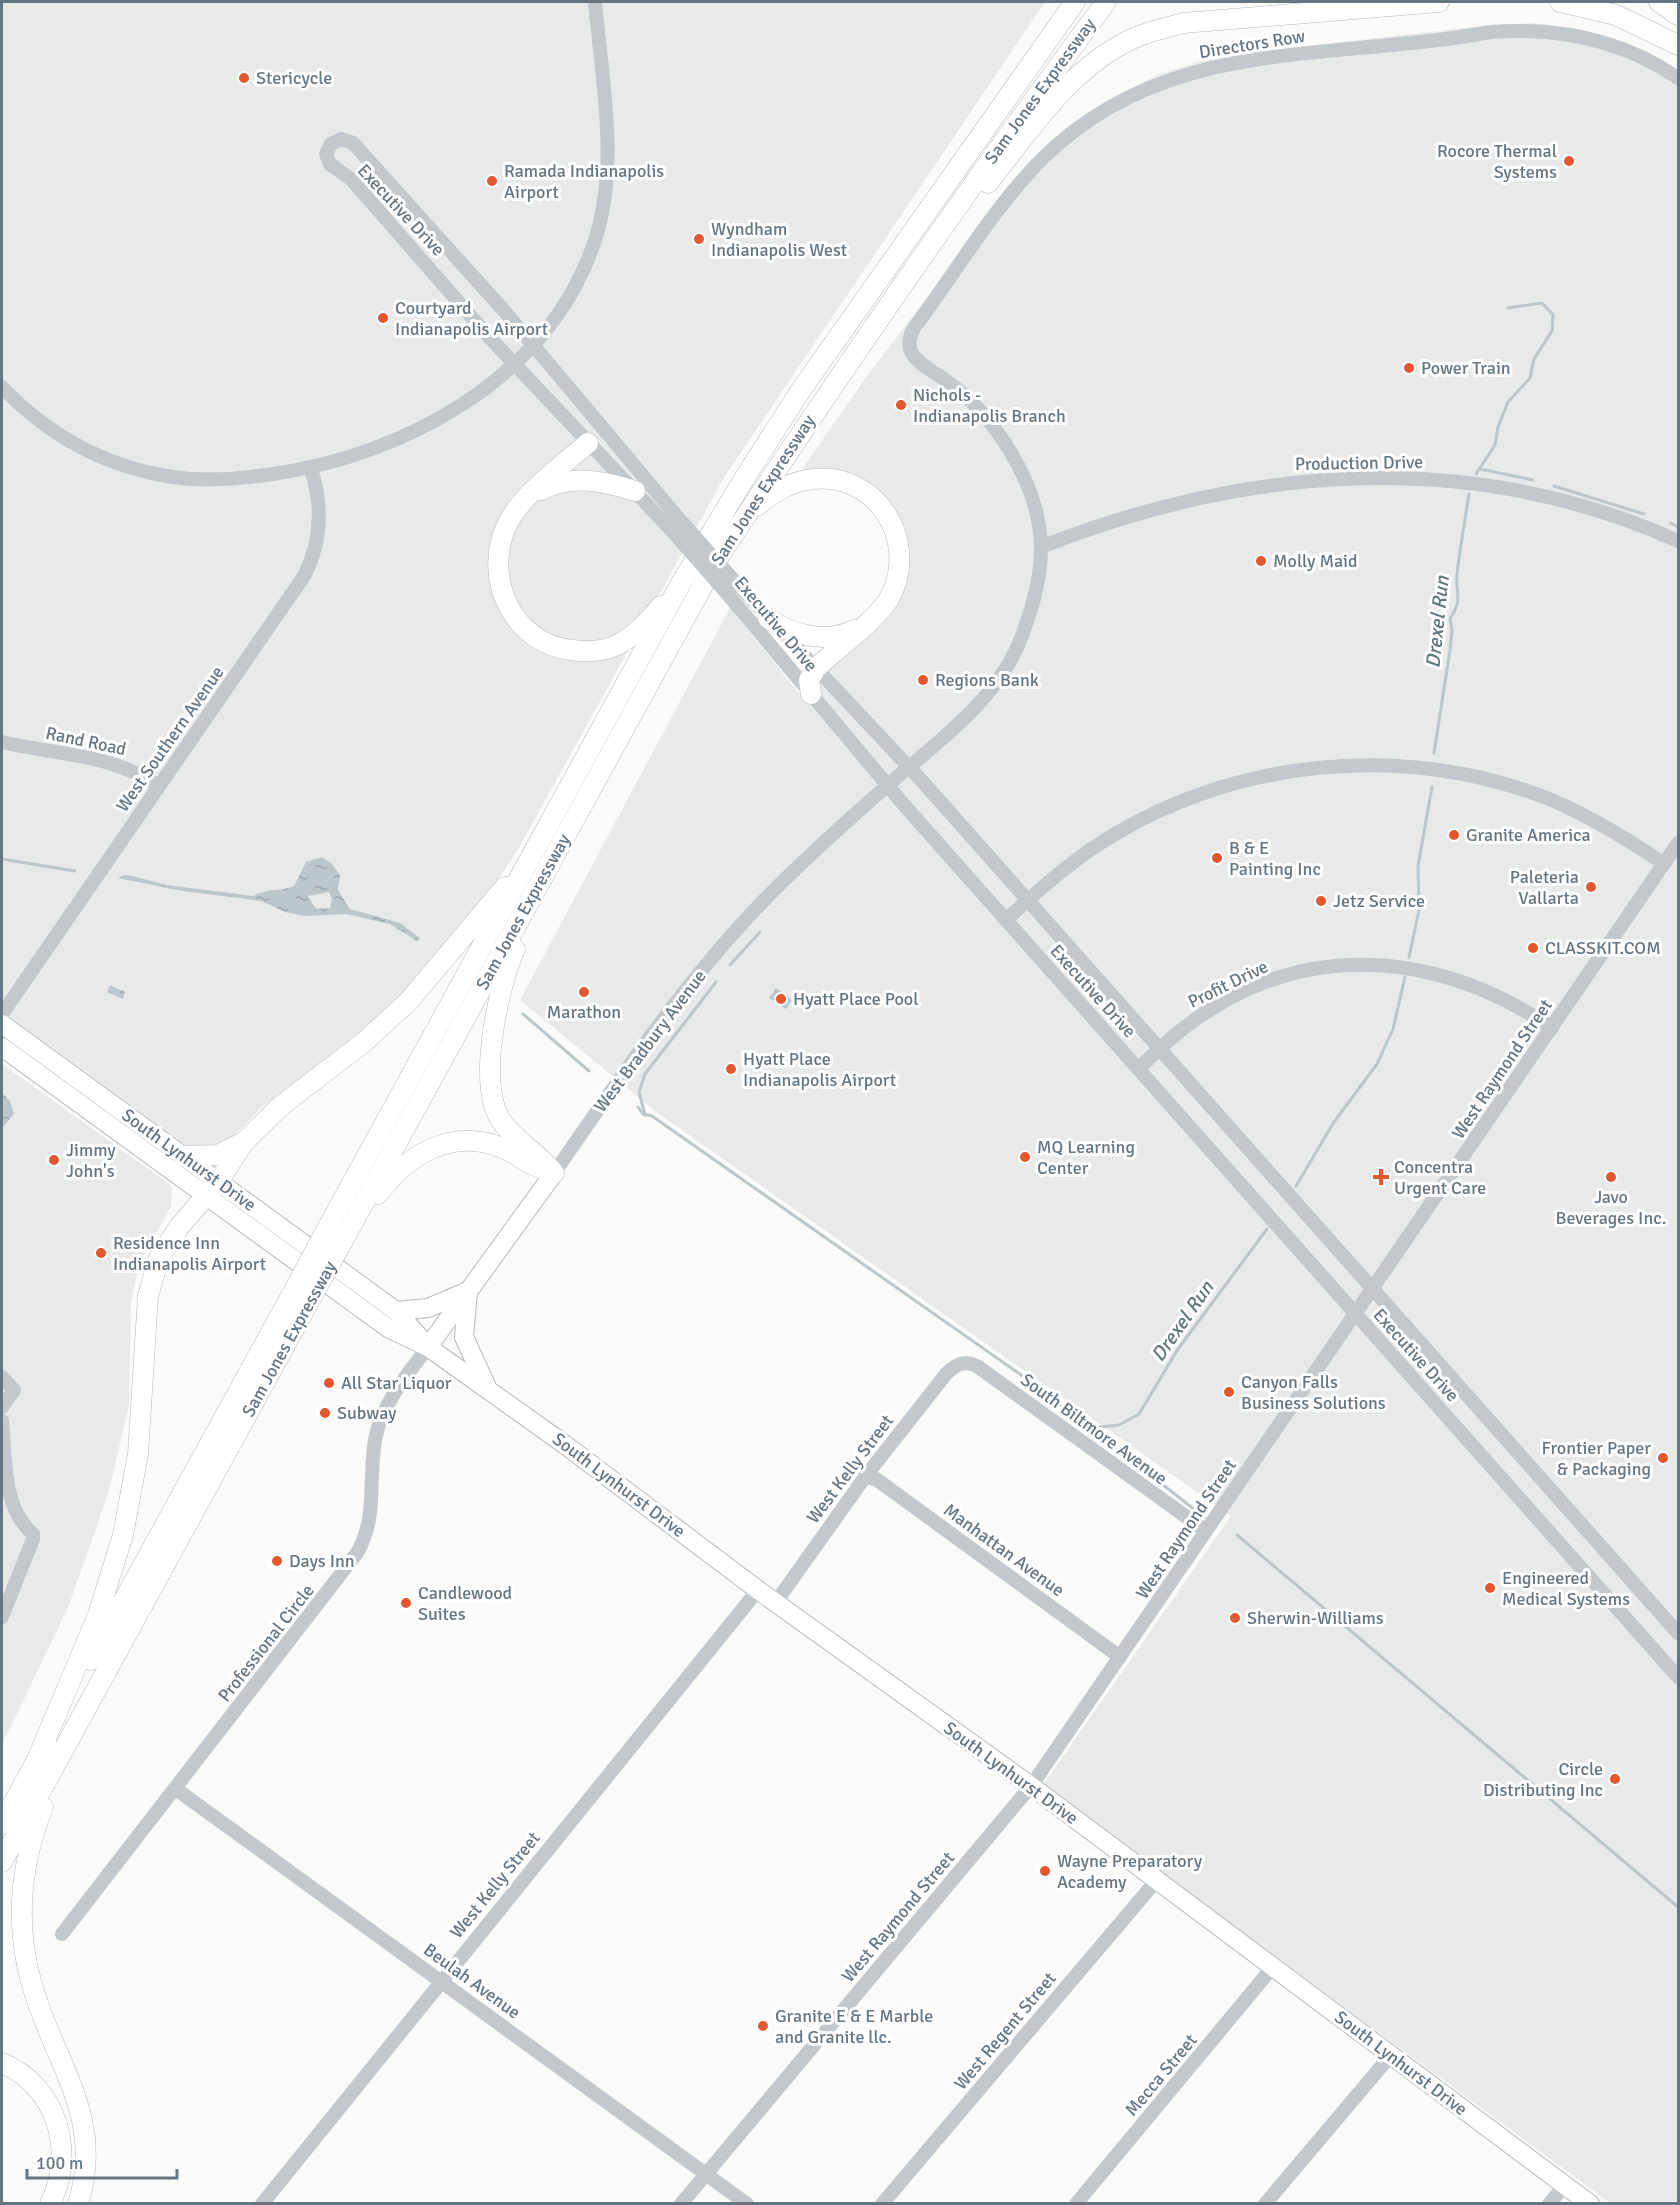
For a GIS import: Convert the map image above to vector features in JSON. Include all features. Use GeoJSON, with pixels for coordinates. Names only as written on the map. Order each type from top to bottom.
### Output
{"type":"FeatureCollection","features":[{"type":"Feature","properties":{"kind":"highway","name":"Sam Jones Expressway"},"geometry":{"type":"LineString","coordinates":[[2,1862],[90,1701],[542,840],[680,585],[801,390],[1076,2]]}},
{"type":"Feature","properties":{"kind":"highway","name":"Sam Jones Expressway"},"geometry":{"type":"LineString","coordinates":[[336,1233],[545,872],[718,558],[859,344],[1021,116],[1106,2]]}},
{"type":"Feature","properties":{"kind":"highway"},"geometry":{"type":"LineString","coordinates":[[1298,2],[1364,2]]}},
{"type":"Feature","properties":{"kind":"highway"},"geometry":{"type":"LineString","coordinates":[[859,344],[1049,106],[1087,68],[1123,43],[1147,32],[1184,23],[1439,2]]}},
{"type":"Feature","properties":{"kind":"highway"},"geometry":{"type":"LineString","coordinates":[[1560,2],[1616,15],[1678,45]]}},
{"type":"Feature","properties":{"kind":"highway"},"geometry":{"type":"LineString","coordinates":[[1659,2],[1678,15]]}},
{"type":"Feature","properties":{"kind":"highway"},"geometry":{"type":"LineString","coordinates":[[588,442],[528,497],[506,527],[500,545],[498,576],[510,610],[525,629],[540,640],[558,648],[584,652],[616,645],[640,629],[680,585]]}},
{"type":"Feature","properties":{"kind":"highway"},"geometry":{"type":"LineString","coordinates":[[746,515],[782,488],[814,479],[846,482],[877,502],[895,528],[900,560],[899,573],[889,599],[816,668],[808,680],[811,694]]}},
{"type":"Feature","properties":{"kind":"highway"},"geometry":{"type":"LineString","coordinates":[[528,497],[552,485],[579,480],[606,482],[635,491]]}},
{"type":"Feature","properties":{"kind":"highway"},"geometry":{"type":"LineString","coordinates":[[768,618],[787,629],[812,636],[832,636],[862,626]]}},
{"type":"Feature","properties":{"kind":"highway"},"geometry":{"type":"LineString","coordinates":[[39,1755],[98,1615],[123,1535],[138,1454],[147,1307],[152,1275],[159,1258],[179,1227],[212,1189],[244,1142],[269,1116],[363,1043],[408,1002],[460,942],[542,840]]}},
{"type":"Feature","properties":{"kind":"highway"},"geometry":{"type":"LineString","coordinates":[[545,872],[502,984],[492,1038],[491,1094],[495,1112],[502,1124],[542,1157],[554,1173]]}},
{"type":"Feature","properties":{"kind":"highway"},"geometry":{"type":"LineString","coordinates":[[183,1155],[218,1155],[244,1142]]}},
{"type":"Feature","properties":{"kind":"highway"},"geometry":{"type":"LineString","coordinates":[[336,1233],[396,1172],[418,1154],[453,1142],[481,1142],[504,1149],[532,1166],[554,1173]]}},
{"type":"Feature","properties":{"kind":"highway","name":"Sam Jones Expressway"},"geometry":{"type":"LineString","coordinates":[[2,1824],[39,1755],[300,1299]]}},
{"type":"Feature","properties":{"kind":"highway"},"geometry":{"type":"LineString","coordinates":[[78,2204],[86,2169],[84,2123],[75,2090],[31,1983],[22,1931],[22,1897],[26,1865],[36,1825],[90,1701]]}},
{"type":"Feature","properties":{"kind":"highway"},"geometry":{"type":"LineString","coordinates":[[2,2063],[21,2073],[35,2086],[47,2101],[57,2124],[62,2161],[59,2183],[50,2204]]}},
{"type":"Feature","properties":{"kind":"main road","name":"South Lynhurst Drive"},"geometry":{"type":"LineString","coordinates":[[2,1024],[183,1155],[212,1189],[388,1328],[428,1347],[488,1389],[758,1590],[1031,1786],[1590,2204]]}},
{"type":"Feature","properties":{"kind":"main road","name":"South Lynhurst Drive"},"geometry":{"type":"LineString","coordinates":[[2,1047],[396,1311],[428,1347]]}},
{"type":"Feature","properties":{"kind":"main road","name":"West Bradbury Avenue"},"geometry":{"type":"LineString","coordinates":[[428,1347],[554,1173]]}},
{"type":"Feature","properties":{"kind":"main road"},"geometry":{"type":"LineString","coordinates":[[396,1311],[428,1308],[468,1291],[464,1337],[488,1389]]}},
{"type":"Feature","properties":{"kind":"street"},"geometry":{"type":"LineString","coordinates":[[2,387],[35,418],[73,443],[109,460],[147,472],[187,479],[220,479],[311,469],[372,450],[422,428],[462,405],[528,349],[559,310],[581,274],[594,243],[603,208],[607,145],[595,2]]}},
{"type":"Feature","properties":{"kind":"street","name":"Directors Row"},"geometry":{"type":"LineString","coordinates":[[1041,547],[1039,528],[1026,484],[1000,435],[967,397],[917,362],[909,348],[914,328],[1009,198],[1043,158],[1100,113],[1170,78],[1229,63],[1518,30],[1555,32],[1600,41],[1643,57],[1678,78]]}},
{"type":"Feature","properties":{"kind":"street","name":"Executive Drive"},"geometry":{"type":"LineString","coordinates":[[676,526],[635,491],[513,364],[351,179],[330,164],[326,154],[331,144],[339,139],[350,141],[528,349],[600,425],[676,526],[734,590],[811,694],[887,785],[1678,1677]]}},
{"type":"Feature","properties":{"kind":"street"},"geometry":{"type":"LineString","coordinates":[[588,442],[600,425]]}},
{"type":"Feature","properties":{"kind":"street","name":"West Southern Avenue"},"geometry":{"type":"LineString","coordinates":[[2,1014],[308,568],[316,546],[320,517],[318,494],[311,469]]}},
{"type":"Feature","properties":{"kind":"street","name":"Production Drive"},"geometry":{"type":"LineString","coordinates":[[1041,547],[1128,516],[1227,492],[1320,479],[1377,477],[1440,480],[1508,489],[1590,509],[1678,541]]}},
{"type":"Feature","properties":{"kind":"street"},"geometry":{"type":"LineString","coordinates":[[909,767],[976,705],[1010,663],[1030,612],[1041,547]]}},
{"type":"Feature","properties":{"kind":"street","name":"Executive Drive"},"geometry":{"type":"LineString","coordinates":[[734,590],[768,618],[909,767],[1678,1633]]}},
{"type":"Feature","properties":{"kind":"street","name":"Rand Road"},"geometry":{"type":"LineString","coordinates":[[2,742],[112,762],[138,772],[159,786]]}},
{"type":"Feature","properties":{"kind":"street"},"geometry":{"type":"LineString","coordinates":[[1006,920],[1093,848],[1166,809],[1243,781],[1303,769],[1344,766],[1436,770],[1516,788],[1600,824],[1664,864]]}},
{"type":"Feature","properties":{"kind":"street","name":"West Bradbury Avenue"},"geometry":{"type":"LineString","coordinates":[[554,1173],[655,1029],[720,949],[799,866],[909,767]]}},
{"type":"Feature","properties":{"kind":"street","name":"West Raymond Street"},"geometry":{"type":"LineString","coordinates":[[681,2204],[1031,1786],[1678,843]]}},
{"type":"Feature","properties":{"kind":"street","name":"Profit Drive"},"geometry":{"type":"LineString","coordinates":[[1138,1069],[1200,1016],[1254,988],[1311,970],[1359,965],[1407,968],[1460,979],[1513,1003],[1552,1028]]}},
{"type":"Feature","properties":{"kind":"street","name":"Professional Circle"},"geometry":{"type":"LineString","coordinates":[[176,1789],[357,1553],[371,1516],[374,1450],[380,1422],[395,1393],[428,1347]]}},
{"type":"Feature","properties":{"kind":"street","name":"South Biltmore Avenue"},"geometry":{"type":"LineString","coordinates":[[960,1364],[966,1362],[977,1366],[1206,1531]]}},
{"type":"Feature","properties":{"kind":"street","name":"West Kelly Street"},"geometry":{"type":"LineString","coordinates":[[776,1602],[865,1477],[946,1374],[960,1364]]}},
{"type":"Feature","properties":{"kind":"street"},"geometry":{"type":"LineString","coordinates":[[2,1377],[14,1390],[2,1407]]}},
{"type":"Feature","properties":{"kind":"street"},"geometry":{"type":"LineString","coordinates":[[2,1421],[7,1508],[33,1534],[2,1617]]}},
{"type":"Feature","properties":{"kind":"street","name":"Manhattan Avenue"},"geometry":{"type":"LineString","coordinates":[[865,1477],[876,1479],[1120,1657]]}},
{"type":"Feature","properties":{"kind":"street","name":"West Kelly Street"},"geometry":{"type":"LineString","coordinates":[[262,2204],[758,1590]]}},
{"type":"Feature","properties":{"kind":"street"},"geometry":{"type":"LineString","coordinates":[[62,1934],[176,1789]]}},
{"type":"Feature","properties":{"kind":"street","name":"Beulah Avenue"},"geometry":{"type":"LineString","coordinates":[[176,1789],[747,2204]]}},
{"type":"Feature","properties":{"kind":"street","name":"West Regent Street"},"geometry":{"type":"LineString","coordinates":[[882,2204],[1156,1881]]}},
{"type":"Feature","properties":{"kind":"street","name":"Mecca Street"},"geometry":{"type":"LineString","coordinates":[[1076,2204],[1272,1968]]}},
{"type":"Feature","properties":{"kind":"street"},"geometry":{"type":"LineString","coordinates":[[1265,2204],[1391,2055]]}},
{"type":"Feature","properties":{"kind":"street"},"geometry":{"type":"LineString","coordinates":[[1549,2204],[1564,2185]]}},
{"type":"Feature","properties":{"kind":"shaded area"},"geometry":{"type":"Polygon","coordinates":[[[2,2],[1045,2],[725,476],[517,851],[463,931],[391,1007],[327,1060],[262,1107],[227,1143],[210,1150],[190,1148],[2,1011],[2,2]]]}},
{"type":"Feature","properties":{"kind":"shaded area"},"geometry":{"type":"Polygon","coordinates":[[[1533,23],[1578,29],[1613,38],[1650,53],[1678,71],[1678,2203],[1610,2203],[1043,1785],[1231,1516],[655,1111],[520,1000],[730,608],[799,693],[884,615],[899,520],[884,496],[864,482],[800,472],[867,376],[1028,166],[1063,131],[1109,100],[1157,75],[1201,61],[1247,53],[1473,27],[1533,23]]]}},
{"type":"Feature","properties":{"kind":"shaded area"},"geometry":{"type":"Polygon","coordinates":[[[2,1064],[172,1186],[171,1207],[139,1263],[131,1302],[129,1405],[109,1491],[69,1605],[2,1745],[2,1064]]]}},
{"type":"Feature","properties":{"kind":"water"},"geometry":{"type":"Polygon","coordinates":[[[322,857],[332,864],[340,875],[338,890],[350,909],[400,923],[420,938],[417,941],[390,924],[346,914],[304,916],[285,912],[261,901],[183,891],[118,878],[124,875],[132,876],[167,885],[253,896],[294,886],[306,862],[322,857]],[[329,892],[308,896],[316,909],[330,908],[332,899],[329,892]]]}},
{"type":"Feature","properties":{"kind":"water"},"geometry":{"type":"Polygon","coordinates":[[[110,985],[125,992],[123,999],[107,992],[110,985]]]}},
{"type":"Feature","properties":{"kind":"water","name":"Hyatt Place Pool"},"geometry":{"type":"Polygon","coordinates":[[[776,988],[792,1000],[786,1009],[769,998],[776,988]]]}},
{"type":"Feature","properties":{"kind":"water"},"geometry":{"type":"Polygon","coordinates":[[[2,1093],[10,1101],[14,1114],[2,1128],[2,1093]]]}},
{"type":"Feature","properties":{"kind":"waterway","name":"Drexel Run"},"geometry":{"type":"LineString","coordinates":[[1476,474],[1495,445],[1498,427],[1508,402],[1530,378],[1534,359],[1552,331],[1553,315],[1542,303],[1508,308]]}},
{"type":"Feature","properties":{"kind":"waterway"},"geometry":{"type":"LineString","coordinates":[[1480,469],[1533,480]]}},
{"type":"Feature","properties":{"kind":"waterway"},"geometry":{"type":"LineString","coordinates":[[1554,486],[1644,514]]}},
{"type":"Feature","properties":{"kind":"waterway","name":"Drexel Run"},"geometry":{"type":"LineString","coordinates":[[1434,753],[1450,650],[1452,630],[1450,619],[1458,600],[1457,574],[1469,494]]}},
{"type":"Feature","properties":{"kind":"waterway"},"geometry":{"type":"LineString","coordinates":[[1671,523],[1678,527]]}},
{"type":"Feature","properties":{"kind":"waterway","name":"Drexel Run"},"geometry":{"type":"LineString","coordinates":[[1409,957],[1419,910],[1418,866],[1432,787]]}},
{"type":"Feature","properties":{"kind":"waterway"},"geometry":{"type":"LineString","coordinates":[[2,859],[75,871]]}},
{"type":"Feature","properties":{"kind":"waterway"},"geometry":{"type":"LineString","coordinates":[[730,965],[760,932]]}},
{"type":"Feature","properties":{"kind":"waterway","name":"Drexel Run"},"geometry":{"type":"LineString","coordinates":[[1296,1186],[1334,1122],[1377,1064],[1393,1029],[1405,977]]}},
{"type":"Feature","properties":{"kind":"waterway"},"geometry":{"type":"LineString","coordinates":[[645,1115],[639,1092],[645,1074],[716,982]]}},
{"type":"Feature","properties":{"kind":"waterway"},"geometry":{"type":"LineString","coordinates":[[523,1014],[589,1071]]}},
{"type":"Feature","properties":{"kind":"waterway"},"geometry":{"type":"LineString","coordinates":[[638,1107],[643,1114],[652,1116],[1034,1384],[1204,1517]]}},
{"type":"Feature","properties":{"kind":"waterway","name":"Drexel Run"},"geometry":{"type":"LineString","coordinates":[[1092,1428],[1119,1425],[1139,1414],[1178,1349],[1267,1229]]}},
{"type":"Feature","properties":{"kind":"waterway"},"geometry":{"type":"LineString","coordinates":[[1237,1535],[1678,1907]]}},
{"type":"Feature","properties":{"kind":"place","name":"Stericycle"},"geometry":{"type":"Point","coordinates":[244,78]}},
{"type":"Feature","properties":{"kind":"place","name":"Rocore Thermal Systems"},"geometry":{"type":"Point","coordinates":[1569,161]}},
{"type":"Feature","properties":{"kind":"place","name":"Ramada Indianapolis Airport"},"geometry":{"type":"Point","coordinates":[492,181]}},
{"type":"Feature","properties":{"kind":"place","name":"Wyndham Indianapolis West"},"geometry":{"type":"Point","coordinates":[699,239]}},
{"type":"Feature","properties":{"kind":"place","name":"Courtyard Indianapolis Airport"},"geometry":{"type":"Point","coordinates":[383,318]}},
{"type":"Feature","properties":{"kind":"place","name":"Power Train"},"geometry":{"type":"Point","coordinates":[1409,368]}},
{"type":"Feature","properties":{"kind":"place","name":"Nichols - Indianapolis Branch"},"geometry":{"type":"Point","coordinates":[901,405]}},
{"type":"Feature","properties":{"kind":"place","name":"Molly Maid"},"geometry":{"type":"Point","coordinates":[1261,561]}},
{"type":"Feature","properties":{"kind":"place","name":"Regions Bank"},"geometry":{"type":"Point","coordinates":[923,680]}},
{"type":"Feature","properties":{"kind":"place","name":"Granite America"},"geometry":{"type":"Point","coordinates":[1454,835]}},
{"type":"Feature","properties":{"kind":"place","name":"B & E Painting Inc"},"geometry":{"type":"Point","coordinates":[1217,858]}},
{"type":"Feature","properties":{"kind":"place","name":"Paleteria Vallarta"},"geometry":{"type":"Point","coordinates":[1591,887]}},
{"type":"Feature","properties":{"kind":"place","name":"Jetz Service"},"geometry":{"type":"Point","coordinates":[1321,901]}},
{"type":"Feature","properties":{"kind":"place","name":"CLASSKIT.COM"},"geometry":{"type":"Point","coordinates":[1533,948]}},
{"type":"Feature","properties":{"kind":"place","name":"Marathon"},"geometry":{"type":"Point","coordinates":[584,992]}},
{"type":"Feature","properties":{"kind":"place","name":"Hyatt Place Pool"},"geometry":{"type":"Point","coordinates":[781,999]}},
{"type":"Feature","properties":{"kind":"place","name":"Hyatt Place Indianapolis Airport"},"geometry":{"type":"Point","coordinates":[731,1069]}},
{"type":"Feature","properties":{"kind":"place","name":"MQ Learning Center"},"geometry":{"type":"Point","coordinates":[1025,1157]}},
{"type":"Feature","properties":{"kind":"place","name":"Jimmy John's"},"geometry":{"type":"Point","coordinates":[54,1160]}},
{"type":"Feature","properties":{"kind":"place","name":"Concentra Urgent Care"},"geometry":{"type":"Point","coordinates":[1381,1177]}},
{"type":"Feature","properties":{"kind":"place","name":"Javo Beverages Inc."},"geometry":{"type":"Point","coordinates":[1611,1177]}},
{"type":"Feature","properties":{"kind":"place","name":"Residence Inn Indianapolis Airport"},"geometry":{"type":"Point","coordinates":[101,1253]}},
{"type":"Feature","properties":{"kind":"place","name":"All Star Liquor"},"geometry":{"type":"Point","coordinates":[329,1383]}},
{"type":"Feature","properties":{"kind":"place","name":"Canyon Falls Business Solutions"},"geometry":{"type":"Point","coordinates":[1229,1392]}},
{"type":"Feature","properties":{"kind":"place","name":"Subway"},"geometry":{"type":"Point","coordinates":[325,1413]}},
{"type":"Feature","properties":{"kind":"place","name":"Frontier Paper & Packaging"},"geometry":{"type":"Point","coordinates":[1663,1458]}},
{"type":"Feature","properties":{"kind":"place","name":"Days Inn"},"geometry":{"type":"Point","coordinates":[277,1561]}},
{"type":"Feature","properties":{"kind":"place","name":"Engineered Medical Systems"},"geometry":{"type":"Point","coordinates":[1490,1588]}},
{"type":"Feature","properties":{"kind":"place","name":"Candlewood Suites"},"geometry":{"type":"Point","coordinates":[406,1603]}},
{"type":"Feature","properties":{"kind":"place","name":"Sherwin-Williams"},"geometry":{"type":"Point","coordinates":[1235,1618]}},
{"type":"Feature","properties":{"kind":"place","name":"Circle Distributing Inc"},"geometry":{"type":"Point","coordinates":[1615,1779]}},
{"type":"Feature","properties":{"kind":"place","name":"Wayne Preparatory Academy"},"geometry":{"type":"Point","coordinates":[1045,1871]}},
{"type":"Feature","properties":{"kind":"place","name":"Granite E & E Marble and Granite llc."},"geometry":{"type":"Point","coordinates":[763,2026]}}]}
